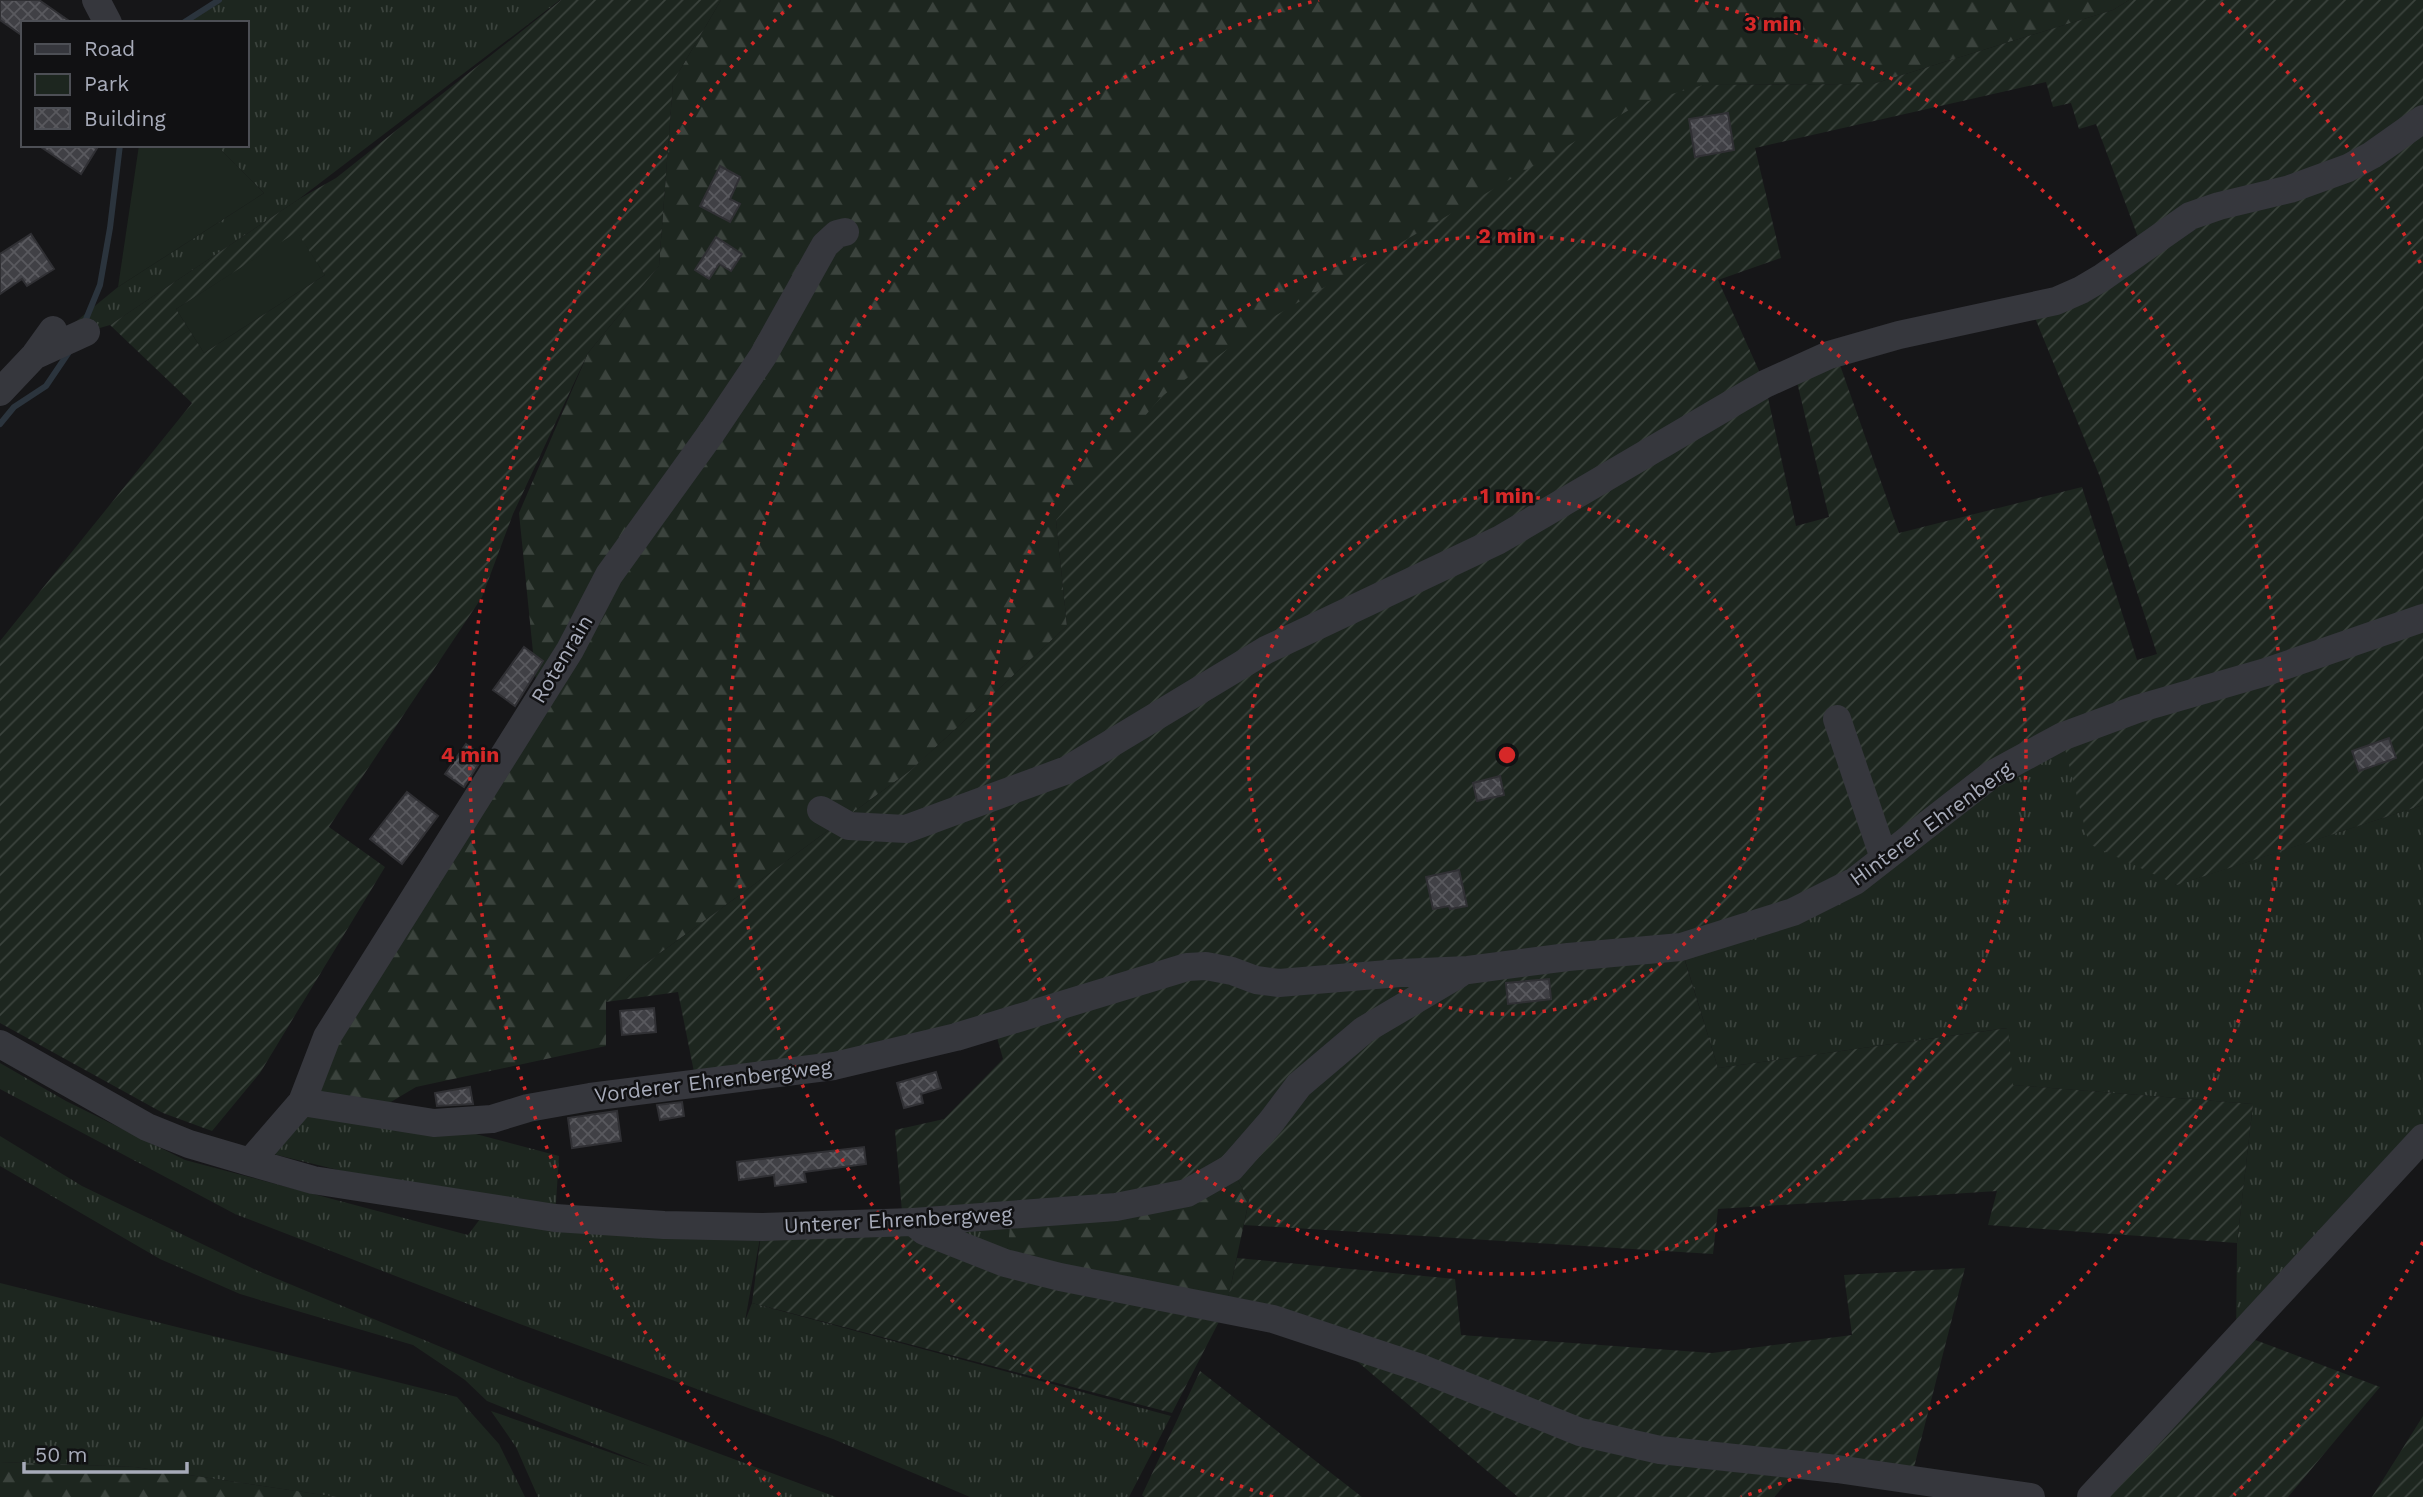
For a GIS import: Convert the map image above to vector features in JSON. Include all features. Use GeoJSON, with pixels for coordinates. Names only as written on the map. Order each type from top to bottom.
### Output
{"type":"FeatureCollection","features":[{"type":"Feature","properties":{"kind":"street"},"geometry":{"type":"LineString","coordinates":[[96,0],[107,21]]}},
{"type":"Feature","properties":{"kind":"street"},"geometry":{"type":"LineString","coordinates":[[821,810],[849,826],[906,829],[1067,770],[1266,650],[1499,540],[1765,384],[1829,355],[1899,335],[2056,301],[2103,277],[2190,216],[2219,206],[2290,190],[2347,168],[2372,155],[2423,119]]}},
{"type":"Feature","properties":{"kind":"street","name":"Rotenrain"},"geometry":{"type":"LineString","coordinates":[[302,1102],[327,1037],[570,650],[610,575],[763,356],[825,245],[837,234],[845,232]]}},
{"type":"Feature","properties":{"kind":"street"},"geometry":{"type":"LineString","coordinates":[[0,392],[35,355],[53,330]]}},
{"type":"Feature","properties":{"kind":"street"},"geometry":{"type":"LineString","coordinates":[[35,355],[86,332]]}},
{"type":"Feature","properties":{"kind":"street","name":"Hinterer Ehrenberg"},"geometry":{"type":"LineString","coordinates":[[1468,970],[1568,957],[1681,947],[1793,912],[1855,881],[1992,775],[2061,737],[2137,709],[2266,672],[2423,618]]}},
{"type":"Feature","properties":{"kind":"street"},"geometry":{"type":"LineString","coordinates":[[1837,719],[1884,858]]}},
{"type":"Feature","properties":{"kind":"street","name":"Vorderer Ehrenbergweg"},"geometry":{"type":"LineString","coordinates":[[302,1102],[434,1123],[492,1119],[528,1108],[590,1097],[834,1066],[956,1037],[1187,967],[1219,968],[1279,984],[1468,970]]}},
{"type":"Feature","properties":{"kind":"street","name":"Unterer Ehrenbergweg"},"geometry":{"type":"LineString","coordinates":[[250,1162],[313,1181],[555,1218],[664,1225],[762,1227],[913,1222],[1116,1207],[1187,1193],[1231,1167],[1299,1085],[1364,1030],[1468,970]]}},
{"type":"Feature","properties":{"kind":"street"},"geometry":{"type":"LineString","coordinates":[[0,1044],[148,1126],[189,1144],[250,1162],[302,1102]]}},
{"type":"Feature","properties":{"kind":"street"},"geometry":{"type":"LineString","coordinates":[[2091,1497],[2423,1138]]}},
{"type":"Feature","properties":{"kind":"street"},"geometry":{"type":"LineString","coordinates":[[913,1222],[924,1231],[1006,1263],[1060,1277],[1273,1319],[1418,1367],[1580,1432],[1660,1450],[1837,1469],[2031,1497]]}},
{"type":"Feature","properties":{"kind":"green space"},"geometry":{"type":"Polygon","coordinates":[[[219,0],[560,0],[299,199],[110,325],[86,332],[35,355],[118,287],[264,193],[218,147],[248,147],[248,21],[186,21],[219,0]]]}},
{"type":"Feature","properties":{"kind":"green space"},"geometry":{"type":"Polygon","coordinates":[[[561,0],[721,0],[673,82],[659,266],[588,353],[513,514],[482,597],[329,827],[385,867],[260,1073],[212,1131],[163,1113],[0,1023],[0,641],[192,403],[110,325],[299,199],[336,178],[561,0]],[[297,232],[176,309],[204,353],[325,275],[297,232]]]}},
{"type":"Feature","properties":{"kind":"green space"},"geometry":{"type":"Polygon","coordinates":[[[721,0],[2129,0],[2113,10],[1873,84],[1703,85],[1056,520],[1067,626],[911,770],[630,975],[606,1002],[606,1046],[416,1087],[379,1109],[302,1102],[538,702],[519,513],[588,353],[659,266],[673,82],[721,0]]]}},
{"type":"Feature","properties":{"kind":"green space"},"geometry":{"type":"Polygon","coordinates":[[[2129,0],[2423,0],[2423,805],[2177,885],[2089,844],[2062,737],[1855,881],[1681,948],[1718,1068],[2008,1028],[2013,1085],[2253,1104],[2237,1243],[1988,1225],[1997,1191],[1718,1209],[1713,1254],[1244,1225],[1249,1200],[1231,1168],[1187,1193],[902,1212],[895,1130],[944,1119],[1003,1059],[994,1027],[834,1066],[696,1082],[678,992],[606,1002],[630,975],[911,770],[1067,626],[1056,520],[1162,396],[1268,320],[1641,103],[1703,85],[1873,84],[2113,10],[2129,0]],[[2046,82],[1755,148],[1781,258],[1718,280],[1765,384],[1796,526],[1829,517],[1797,382],[1840,365],[1899,533],[2082,487],[2137,660],[2157,654],[2100,477],[2031,308],[2142,248],[2096,124],[2079,129],[2071,103],[2053,107],[2046,82]]]}},
{"type":"Feature","properties":{"kind":"green space"},"geometry":{"type":"Polygon","coordinates":[[[139,147],[218,147],[264,193],[118,287],[139,147]]]}},
{"type":"Feature","properties":{"kind":"green space"},"geometry":{"type":"Polygon","coordinates":[[[297,231],[325,275],[204,353],[176,309],[297,231]]]}},
{"type":"Feature","properties":{"kind":"green space"},"geometry":{"type":"Polygon","coordinates":[[[2061,737],[2176,885],[2423,805],[2423,1156],[2236,1342],[2237,1243],[2253,1104],[2012,1085],[2007,1028],[1718,1068],[1681,947],[2061,737]]]}},
{"type":"Feature","properties":{"kind":"green space"},"geometry":{"type":"Polygon","coordinates":[[[0,1063],[66,1101],[185,1160],[468,1235],[489,1207],[273,1154],[300,1111],[434,1123],[559,1156],[555,1218],[762,1227],[745,1321],[752,1303],[1171,1416],[1129,1497],[970,1497],[833,1439],[520,1324],[235,1214],[0,1089],[0,1063]]]}},
{"type":"Feature","properties":{"kind":"green space"},"geometry":{"type":"Polygon","coordinates":[[[0,1136],[82,1186],[256,1270],[518,1379],[836,1497],[538,1497],[516,1447],[491,1411],[652,1467],[487,1401],[465,1380],[413,1345],[240,1294],[160,1259],[0,1166],[0,1136]]]}},
{"type":"Feature","properties":{"kind":"green space"},"geometry":{"type":"Polygon","coordinates":[[[1231,1168],[1249,1200],[1226,1308],[1006,1263],[1012,1209],[1231,1168]]]}},
{"type":"Feature","properties":{"kind":"green space"},"geometry":{"type":"Polygon","coordinates":[[[1014,1214],[1005,1263],[924,1231],[1014,1214]]]}},
{"type":"Feature","properties":{"kind":"green space"},"geometry":{"type":"Polygon","coordinates":[[[762,1227],[925,1231],[1226,1307],[1237,1258],[1455,1279],[1461,1335],[1712,1353],[1852,1335],[1844,1275],[1965,1268],[1911,1479],[1803,1465],[1774,1497],[1518,1497],[1327,1336],[1226,1308],[1172,1413],[752,1303],[762,1227]]]}},
{"type":"Feature","properties":{"kind":"green space"},"geometry":{"type":"Polygon","coordinates":[[[0,1283],[457,1397],[499,1444],[525,1497],[337,1497],[135,1467],[0,1462],[0,1283]]]}},
{"type":"Feature","properties":{"kind":"green space"},"geometry":{"type":"Polygon","coordinates":[[[2242,1335],[2380,1387],[2288,1497],[2109,1497],[2242,1335]]]}},
{"type":"Feature","properties":{"kind":"green space"},"geometry":{"type":"Polygon","coordinates":[[[1200,1371],[1362,1497],[1144,1497],[1142,1495],[1200,1371]]]}},
{"type":"Feature","properties":{"kind":"green space"},"geometry":{"type":"Polygon","coordinates":[[[2423,1416],[2423,1497],[2372,1497],[2423,1416]]]}},
{"type":"Feature","properties":{"kind":"green space"},"geometry":{"type":"Polygon","coordinates":[[[0,1462],[135,1467],[337,1497],[0,1497],[0,1462]]]}},
{"type":"Feature","properties":{"kind":"building"},"geometry":{"type":"Polygon","coordinates":[[[0,0],[39,0],[69,21],[21,21],[21,35],[0,20],[0,0]]]}},
{"type":"Feature","properties":{"kind":"building"},"geometry":{"type":"Polygon","coordinates":[[[1728,113],[1734,150],[1695,157],[1689,119],[1728,113]]]}},
{"type":"Feature","properties":{"kind":"building"},"geometry":{"type":"Polygon","coordinates":[[[41,147],[98,147],[81,174],[41,147]]]}},
{"type":"Feature","properties":{"kind":"building"},"geometry":{"type":"Polygon","coordinates":[[[720,166],[740,177],[730,199],[740,204],[730,222],[700,206],[720,166]]]}},
{"type":"Feature","properties":{"kind":"building"},"geometry":{"type":"Polygon","coordinates":[[[31,234],[54,269],[27,286],[22,279],[0,294],[0,254],[31,234]]]}},
{"type":"Feature","properties":{"kind":"building"},"geometry":{"type":"Polygon","coordinates":[[[716,237],[742,254],[731,271],[719,264],[709,279],[695,270],[716,237]]]}},
{"type":"Feature","properties":{"kind":"building"},"geometry":{"type":"Polygon","coordinates":[[[524,647],[543,661],[515,706],[493,690],[524,647]]]}},
{"type":"Feature","properties":{"kind":"building"},"geometry":{"type":"Polygon","coordinates":[[[2389,738],[2396,758],[2359,771],[2352,751],[2389,738]]]}},
{"type":"Feature","properties":{"kind":"building"},"geometry":{"type":"Polygon","coordinates":[[[466,744],[483,757],[464,787],[445,774],[466,744]]]}},
{"type":"Feature","properties":{"kind":"building"},"geometry":{"type":"Polygon","coordinates":[[[1500,776],[1504,795],[1477,801],[1473,783],[1500,776]]]}},
{"type":"Feature","properties":{"kind":"building"},"geometry":{"type":"Polygon","coordinates":[[[407,792],[438,816],[402,864],[370,839],[407,792]]]}},
{"type":"Feature","properties":{"kind":"building"},"geometry":{"type":"Polygon","coordinates":[[[1459,870],[1467,906],[1433,909],[1426,877],[1459,870]]]}},
{"type":"Feature","properties":{"kind":"building"},"geometry":{"type":"Polygon","coordinates":[[[1549,979],[1551,999],[1508,1004],[1506,983],[1549,979]]]}},
{"type":"Feature","properties":{"kind":"building"},"geometry":{"type":"Polygon","coordinates":[[[654,1008],[656,1032],[622,1035],[620,1011],[654,1008]]]}},
{"type":"Feature","properties":{"kind":"building"},"geometry":{"type":"Polygon","coordinates":[[[936,1072],[941,1088],[921,1094],[923,1103],[904,1108],[897,1083],[936,1072]]]}},
{"type":"Feature","properties":{"kind":"building"},"geometry":{"type":"Polygon","coordinates":[[[470,1087],[473,1104],[437,1106],[435,1093],[470,1087]]]}},
{"type":"Feature","properties":{"kind":"building"},"geometry":{"type":"Polygon","coordinates":[[[682,1102],[684,1116],[660,1120],[657,1105],[682,1102]]]}},
{"type":"Feature","properties":{"kind":"building"},"geometry":{"type":"Polygon","coordinates":[[[617,1111],[621,1141],[572,1148],[568,1118],[617,1111]]]}},
{"type":"Feature","properties":{"kind":"building"},"geometry":{"type":"Polygon","coordinates":[[[864,1147],[866,1164],[804,1172],[806,1182],[775,1186],[774,1175],[739,1180],[737,1162],[864,1147]]]}},
{"type":"Feature","properties":{"kind":"waterway"},"geometry":{"type":"LineString","coordinates":[[186,21],[219,0]]}},
{"type":"Feature","properties":{"kind":"waterway"},"geometry":{"type":"LineString","coordinates":[[84,324],[100,285],[120,147]]}},
{"type":"Feature","properties":{"kind":"waterway"},"geometry":{"type":"LineString","coordinates":[[0,424],[14,407],[46,386],[69,352]]}}]}
